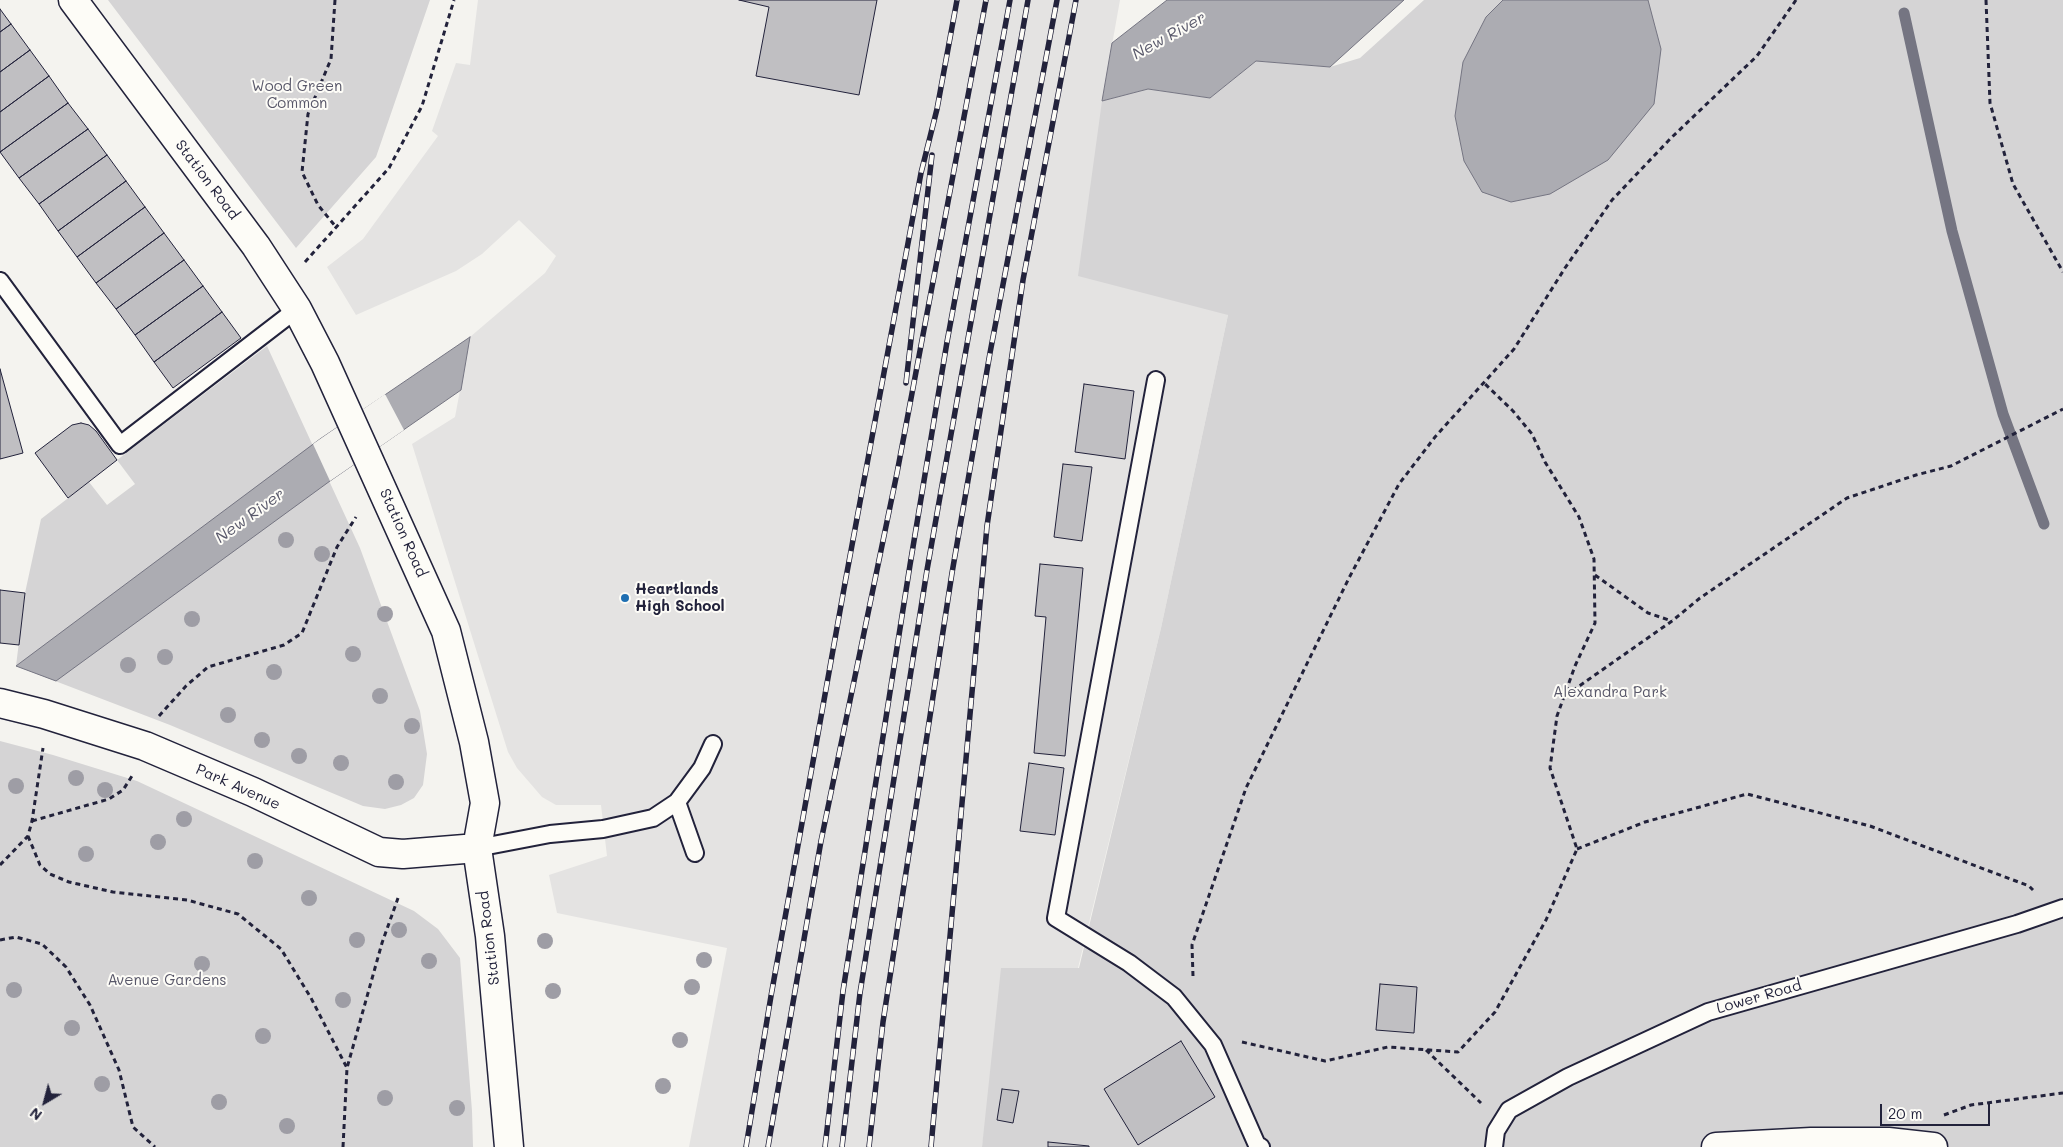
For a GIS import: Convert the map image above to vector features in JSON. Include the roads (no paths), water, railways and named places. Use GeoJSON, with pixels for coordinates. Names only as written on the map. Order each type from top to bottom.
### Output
{"type":"FeatureCollection","features":[{"type":"Feature","properties":{"kind":"main road","name":"Station Road"},"geometry":{"type":"LineString","coordinates":[[73,0],[256,246],[297,309],[368,455],[446,631],[474,742],[485,803],[477,848],[490,936],[509,1147]]}},
{"type":"Feature","properties":{"kind":"main road","name":"Park Avenue"},"geometry":{"type":"LineString","coordinates":[[0,703],[44,714],[145,746],[253,792],[379,852],[403,854],[477,848]]}},
{"type":"Feature","properties":{"kind":"main road"},"geometry":{"type":"LineString","coordinates":[[1716,1147],[1811,1142],[1888,1142],[1933,1147]]}},
{"type":"Feature","properties":{"kind":"lane"},"geometry":{"type":"LineString","coordinates":[[0,280],[120,445],[297,309]]}},
{"type":"Feature","properties":{"kind":"lane"},"geometry":{"type":"LineString","coordinates":[[1156,380],[1056,918],[1130,963],[1174,997],[1213,1045],[1257,1145],[1261,1147]]}},
{"type":"Feature","properties":{"kind":"lane"},"geometry":{"type":"LineString","coordinates":[[477,848],[550,834],[603,829],[654,818],[677,802],[702,768],[713,744]]}},
{"type":"Feature","properties":{"kind":"lane"},"geometry":{"type":"LineString","coordinates":[[677,802],[695,853]]}},
{"type":"Feature","properties":{"kind":"lane","name":"Lower Road"},"geometry":{"type":"LineString","coordinates":[[1494,1147],[1496,1130],[1509,1110],[1568,1077],[1708,1012],[2058,910]]}},
{"type":"Feature","properties":{"kind":"water","name":"New River"},"geometry":{"type":"Polygon","coordinates":[[[1167,0],[1404,0],[1330,67],[1256,61],[1210,98],[1148,89],[1102,101],[1112,43],[1167,0]]]}},
{"type":"Feature","properties":{"kind":"water"},"geometry":{"type":"Polygon","coordinates":[[[1503,0],[1648,0],[1661,49],[1654,104],[1608,160],[1550,194],[1511,202],[1482,192],[1464,161],[1455,116],[1463,62],[1486,17],[1503,0]]]}},
{"type":"Feature","properties":{"kind":"water","name":"New River"},"geometry":{"type":"Polygon","coordinates":[[[470,337],[461,390],[330,481],[56,681],[16,666],[320,439],[470,337]]]}},
{"type":"Feature","properties":{"kind":"waterway"},"geometry":{"type":"LineString","coordinates":[[1904,13],[1952,231],[2003,414],[2044,524]]}},
{"type":"Feature","properties":{"kind":"railway"},"geometry":{"type":"LineString","coordinates":[[746,1147],[845,583],[921,173],[937,109],[957,0]]}},
{"type":"Feature","properties":{"kind":"railway"},"geometry":{"type":"LineString","coordinates":[[768,1147],[821,841],[897,473],[986,0]]}},
{"type":"Feature","properties":{"kind":"railway"},"geometry":{"type":"LineString","coordinates":[[825,1147],[843,991],[910,565],[947,342],[1010,0]]}},
{"type":"Feature","properties":{"kind":"railway"},"geometry":{"type":"LineString","coordinates":[[842,1147],[860,993],[927,570],[1028,0]]}},
{"type":"Feature","properties":{"kind":"railway"},"geometry":{"type":"LineString","coordinates":[[869,1147],[883,1022],[952,573],[990,353],[1057,0]]}},
{"type":"Feature","properties":{"kind":"railway"},"geometry":{"type":"LineString","coordinates":[[931,1147],[987,526],[1023,280],[1076,0]]}},
{"type":"Feature","properties":{"kind":"railway"},"geometry":{"type":"LineString","coordinates":[[906,383],[932,155]]}},
{"type":"Feature","properties":{"kind":"place","name":"Heartlands High School"},"geometry":{"type":"Point","coordinates":[625,598]}},
{"type":"Feature","properties":{"kind":"park label","name":"Wood Green Common"},"geometry":{"type":"Point","coordinates":[297,94]}},
{"type":"Feature","properties":{"kind":"park label","name":"Alexandra Park"},"geometry":{"type":"Point","coordinates":[1610,692]}},
{"type":"Feature","properties":{"kind":"park label","name":"Avenue Gardens"},"geometry":{"type":"Point","coordinates":[167,980]}}]}
